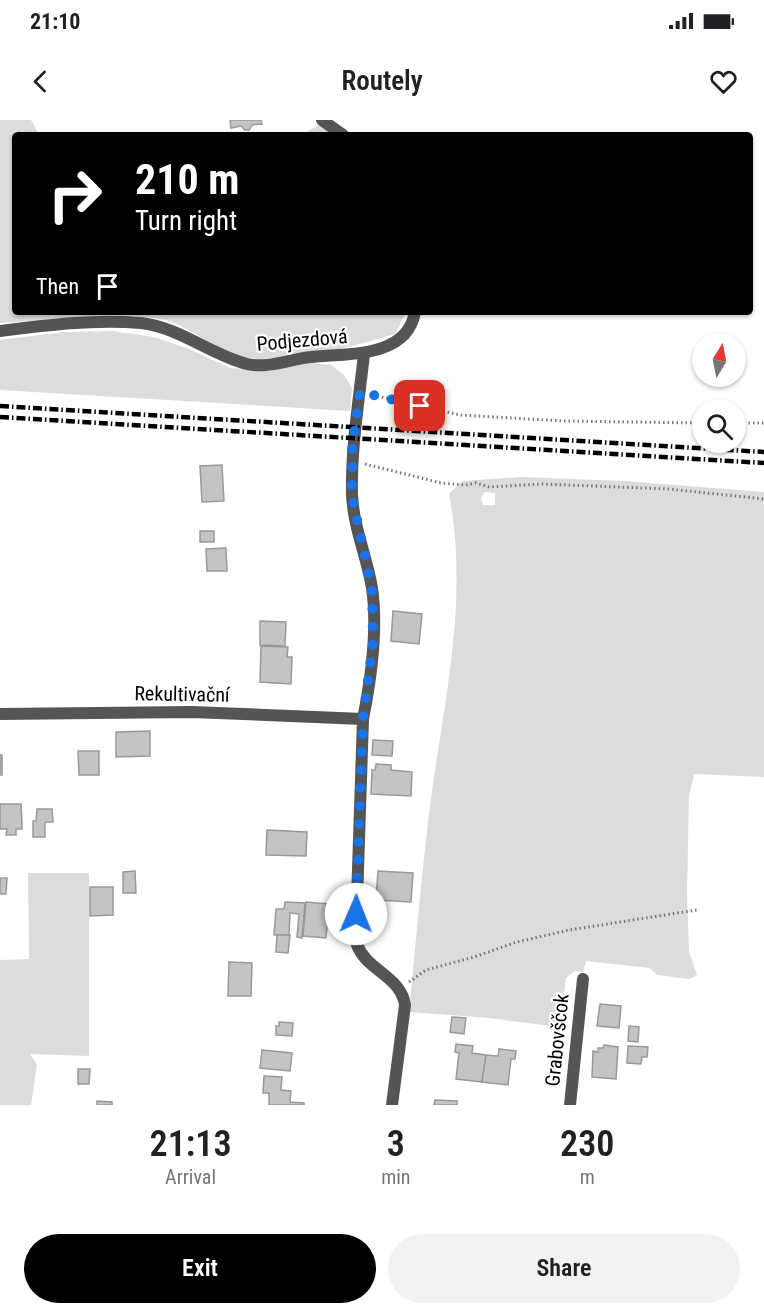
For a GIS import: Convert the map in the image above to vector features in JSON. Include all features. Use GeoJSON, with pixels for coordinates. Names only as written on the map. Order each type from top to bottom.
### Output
{"type":"FeatureCollection","features":[{"type":"Feature","properties":{"kind":"street"},"geometry":{"type":"LineString","coordinates":[[322,120],[339,132]]}},
{"type":"Feature","properties":{"kind":"street"},"geometry":{"type":"LineString","coordinates":[[392,1105],[405,1005],[400,988],[367,959],[357,944],[356,898],[363,719],[373,642],[372,589],[352,496],[352,462],[364,354],[394,341],[407,331],[414,315]]}},
{"type":"Feature","properties":{"kind":"street","name":"Podjezdová"},"geometry":{"type":"LineString","coordinates":[[0,331],[77,323],[144,323],[179,334],[229,359],[251,365],[312,357],[364,354]]}},
{"type":"Feature","properties":{"kind":"street","name":"Rekultivační"},"geometry":{"type":"LineString","coordinates":[[0,714],[192,712],[363,719]]}},
{"type":"Feature","properties":{"kind":"street","name":"Grabovščok"},"geometry":{"type":"LineString","coordinates":[[570,1105],[583,979]]}},
{"type":"Feature","properties":{"kind":"path"},"geometry":{"type":"LineString","coordinates":[[360,392],[460,415],[565,421],[692,423]]}},
{"type":"Feature","properties":{"kind":"path"},"geometry":{"type":"LineString","coordinates":[[746,423],[764,423]]}},
{"type":"Feature","properties":{"kind":"path"},"geometry":{"type":"LineString","coordinates":[[352,462],[441,483],[466,485],[476,483],[489,487],[542,484],[658,489],[764,499]]}},
{"type":"Feature","properties":{"kind":"path"},"geometry":{"type":"LineString","coordinates":[[400,988],[426,970],[517,942],[568,930],[698,910]]}},
{"type":"Feature","properties":{"kind":"shaded area"},"geometry":{"type":"Polygon","coordinates":[[[0,120],[31,120],[37,132],[12,132],[12,315],[103,315],[0,323],[0,120]]]}},
{"type":"Feature","properties":{"kind":"shaded area"},"geometry":{"type":"Polygon","coordinates":[[[321,124],[333,132],[306,132],[321,124]]]}},
{"type":"Feature","properties":{"kind":"shaded area"},"geometry":{"type":"Polygon","coordinates":[[[124,315],[404,315],[395,334],[314,355],[270,360],[234,355],[172,322],[124,315]]]}},
{"type":"Feature","properties":{"kind":"shaded area"},"geometry":{"type":"Polygon","coordinates":[[[112,331],[154,337],[189,349],[230,368],[269,371],[311,363],[331,365],[344,375],[352,388],[350,411],[0,390],[0,340],[64,332],[112,331]]]}},
{"type":"Feature","properties":{"kind":"shaded area"},"geometry":{"type":"Polygon","coordinates":[[[521,477],[625,481],[764,492],[764,777],[694,774],[689,796],[687,892],[689,951],[697,975],[690,979],[657,975],[650,968],[586,961],[583,972],[575,971],[566,978],[559,1027],[489,1018],[409,1012],[431,798],[453,646],[456,608],[455,532],[449,494],[462,481],[521,477]],[[484,492],[481,498],[483,505],[495,505],[495,493],[484,492]]]}},
{"type":"Feature","properties":{"kind":"shaded area"},"geometry":{"type":"Polygon","coordinates":[[[28,873],[89,873],[89,1056],[30,1054],[37,1065],[31,1105],[0,1105],[0,960],[29,959],[28,873]]]}},
{"type":"Feature","properties":{"kind":"building"},"geometry":{"type":"Polygon","coordinates":[[[230,120],[261,120],[262,124],[252,125],[249,130],[245,130],[241,126],[231,128],[230,120]]]}},
{"type":"Feature","properties":{"kind":"building"},"geometry":{"type":"Polygon","coordinates":[[[222,465],[224,501],[202,502],[200,466],[222,465]]]}},
{"type":"Feature","properties":{"kind":"building"},"geometry":{"type":"Polygon","coordinates":[[[200,531],[214,531],[214,542],[200,542],[200,531]]]}},
{"type":"Feature","properties":{"kind":"building"},"geometry":{"type":"Polygon","coordinates":[[[226,548],[227,571],[207,571],[206,549],[226,548]]]}},
{"type":"Feature","properties":{"kind":"building"},"geometry":{"type":"Polygon","coordinates":[[[393,611],[422,614],[419,644],[391,641],[393,611]]]}},
{"type":"Feature","properties":{"kind":"building"},"geometry":{"type":"Polygon","coordinates":[[[260,621],[286,622],[285,646],[260,645],[260,621]]]}},
{"type":"Feature","properties":{"kind":"building"},"geometry":{"type":"Polygon","coordinates":[[[261,646],[288,647],[287,657],[292,657],[291,684],[260,682],[261,646]]]}},
{"type":"Feature","properties":{"kind":"building"},"geometry":{"type":"Polygon","coordinates":[[[150,731],[150,756],[116,757],[116,732],[150,731]]]}},
{"type":"Feature","properties":{"kind":"building"},"geometry":{"type":"Polygon","coordinates":[[[373,740],[393,741],[392,756],[372,755],[373,740]]]}},
{"type":"Feature","properties":{"kind":"building"},"geometry":{"type":"Polygon","coordinates":[[[78,751],[99,751],[99,775],[79,775],[78,751]]]}},
{"type":"Feature","properties":{"kind":"building"},"geometry":{"type":"Polygon","coordinates":[[[0,755],[2,755],[2,775],[0,775],[0,755]]]}},
{"type":"Feature","properties":{"kind":"building"},"geometry":{"type":"Polygon","coordinates":[[[376,764],[391,765],[391,770],[412,772],[411,796],[371,794],[372,770],[375,770],[376,764]]]}},
{"type":"Feature","properties":{"kind":"building"},"geometry":{"type":"Polygon","coordinates":[[[0,804],[21,804],[22,829],[16,829],[16,835],[6,835],[7,829],[0,829],[0,804]]]}},
{"type":"Feature","properties":{"kind":"building"},"geometry":{"type":"Polygon","coordinates":[[[37,809],[52,809],[53,822],[45,822],[45,837],[33,837],[33,821],[36,821],[37,809]]]}},
{"type":"Feature","properties":{"kind":"building"},"geometry":{"type":"Polygon","coordinates":[[[267,830],[307,832],[306,856],[266,855],[267,830]]]}},
{"type":"Feature","properties":{"kind":"building"},"geometry":{"type":"Polygon","coordinates":[[[135,871],[136,893],[123,893],[123,872],[135,871]]]}},
{"type":"Feature","properties":{"kind":"building"},"geometry":{"type":"Polygon","coordinates":[[[378,871],[413,873],[411,902],[376,900],[378,871]]]}},
{"type":"Feature","properties":{"kind":"building"},"geometry":{"type":"Polygon","coordinates":[[[0,878],[7,878],[6,894],[0,894],[0,878]]]}},
{"type":"Feature","properties":{"kind":"building"},"geometry":{"type":"Polygon","coordinates":[[[90,887],[113,887],[113,915],[90,916],[90,887]]]}},
{"type":"Feature","properties":{"kind":"building"},"geometry":{"type":"Polygon","coordinates":[[[285,902],[305,903],[302,938],[297,937],[299,914],[290,913],[289,935],[274,935],[276,909],[284,909],[285,902]]]}},
{"type":"Feature","properties":{"kind":"building"},"geometry":{"type":"Polygon","coordinates":[[[306,902],[329,904],[326,938],[303,936],[306,902]]]}},
{"type":"Feature","properties":{"kind":"building"},"geometry":{"type":"Polygon","coordinates":[[[277,935],[290,935],[288,953],[276,952],[277,935]]]}},
{"type":"Feature","properties":{"kind":"building"},"geometry":{"type":"Polygon","coordinates":[[[229,962],[252,963],[251,996],[228,996],[229,962]]]}},
{"type":"Feature","properties":{"kind":"building"},"geometry":{"type":"Polygon","coordinates":[[[600,1004],[621,1006],[619,1028],[597,1026],[600,1004]]]}},
{"type":"Feature","properties":{"kind":"building"},"geometry":{"type":"Polygon","coordinates":[[[452,1017],[466,1018],[464,1034],[450,1032],[452,1017]]]}},
{"type":"Feature","properties":{"kind":"building"},"geometry":{"type":"Polygon","coordinates":[[[279,1022],[293,1023],[292,1036],[276,1035],[276,1026],[279,1026],[279,1022]]]}},
{"type":"Feature","properties":{"kind":"building"},"geometry":{"type":"Polygon","coordinates":[[[629,1026],[639,1027],[638,1042],[628,1041],[629,1026]]]}},
{"type":"Feature","properties":{"kind":"building"},"geometry":{"type":"Polygon","coordinates":[[[456,1044],[473,1046],[472,1053],[486,1055],[482,1082],[456,1079],[459,1053],[455,1052],[456,1044]]]}},
{"type":"Feature","properties":{"kind":"building"},"geometry":{"type":"Polygon","coordinates":[[[604,1045],[618,1047],[616,1079],[592,1077],[593,1051],[598,1052],[598,1048],[603,1048],[604,1045]]]}},
{"type":"Feature","properties":{"kind":"building"},"geometry":{"type":"Polygon","coordinates":[[[628,1046],[648,1047],[647,1057],[642,1057],[641,1064],[627,1063],[628,1046]]]}},
{"type":"Feature","properties":{"kind":"building"},"geometry":{"type":"Polygon","coordinates":[[[499,1049],[516,1051],[515,1059],[511,1059],[508,1085],[482,1082],[486,1055],[498,1056],[499,1049]]]}},
{"type":"Feature","properties":{"kind":"building"},"geometry":{"type":"Polygon","coordinates":[[[262,1050],[292,1053],[290,1071],[260,1068],[262,1050]]]}},
{"type":"Feature","properties":{"kind":"building"},"geometry":{"type":"Polygon","coordinates":[[[78,1069],[90,1069],[89,1084],[78,1084],[78,1069]]]}},
{"type":"Feature","properties":{"kind":"building"},"geometry":{"type":"Polygon","coordinates":[[[264,1076],[282,1077],[281,1090],[291,1091],[290,1102],[304,1103],[304,1105],[269,1105],[269,1093],[263,1093],[264,1076]]]}},
{"type":"Feature","properties":{"kind":"building"},"geometry":{"type":"Polygon","coordinates":[[[435,1100],[457,1101],[457,1105],[434,1105],[435,1100]]]}},
{"type":"Feature","properties":{"kind":"building"},"geometry":{"type":"Polygon","coordinates":[[[97,1101],[112,1102],[112,1105],[97,1105],[97,1101]]]}},
{"type":"Feature","properties":{"kind":"railway"},"geometry":{"type":"LineString","coordinates":[[0,406],[764,452]]}},
{"type":"Feature","properties":{"kind":"railway"},"geometry":{"type":"LineString","coordinates":[[0,417],[764,463]]}},
{"type":"Feature","properties":{"kind":"route"},"geometry":{"type":"LineString","coordinates":[[356,914],[363,719],[373,642],[372,589],[352,496],[352,449],[356,413],[360,392],[420,406]]}}]}
